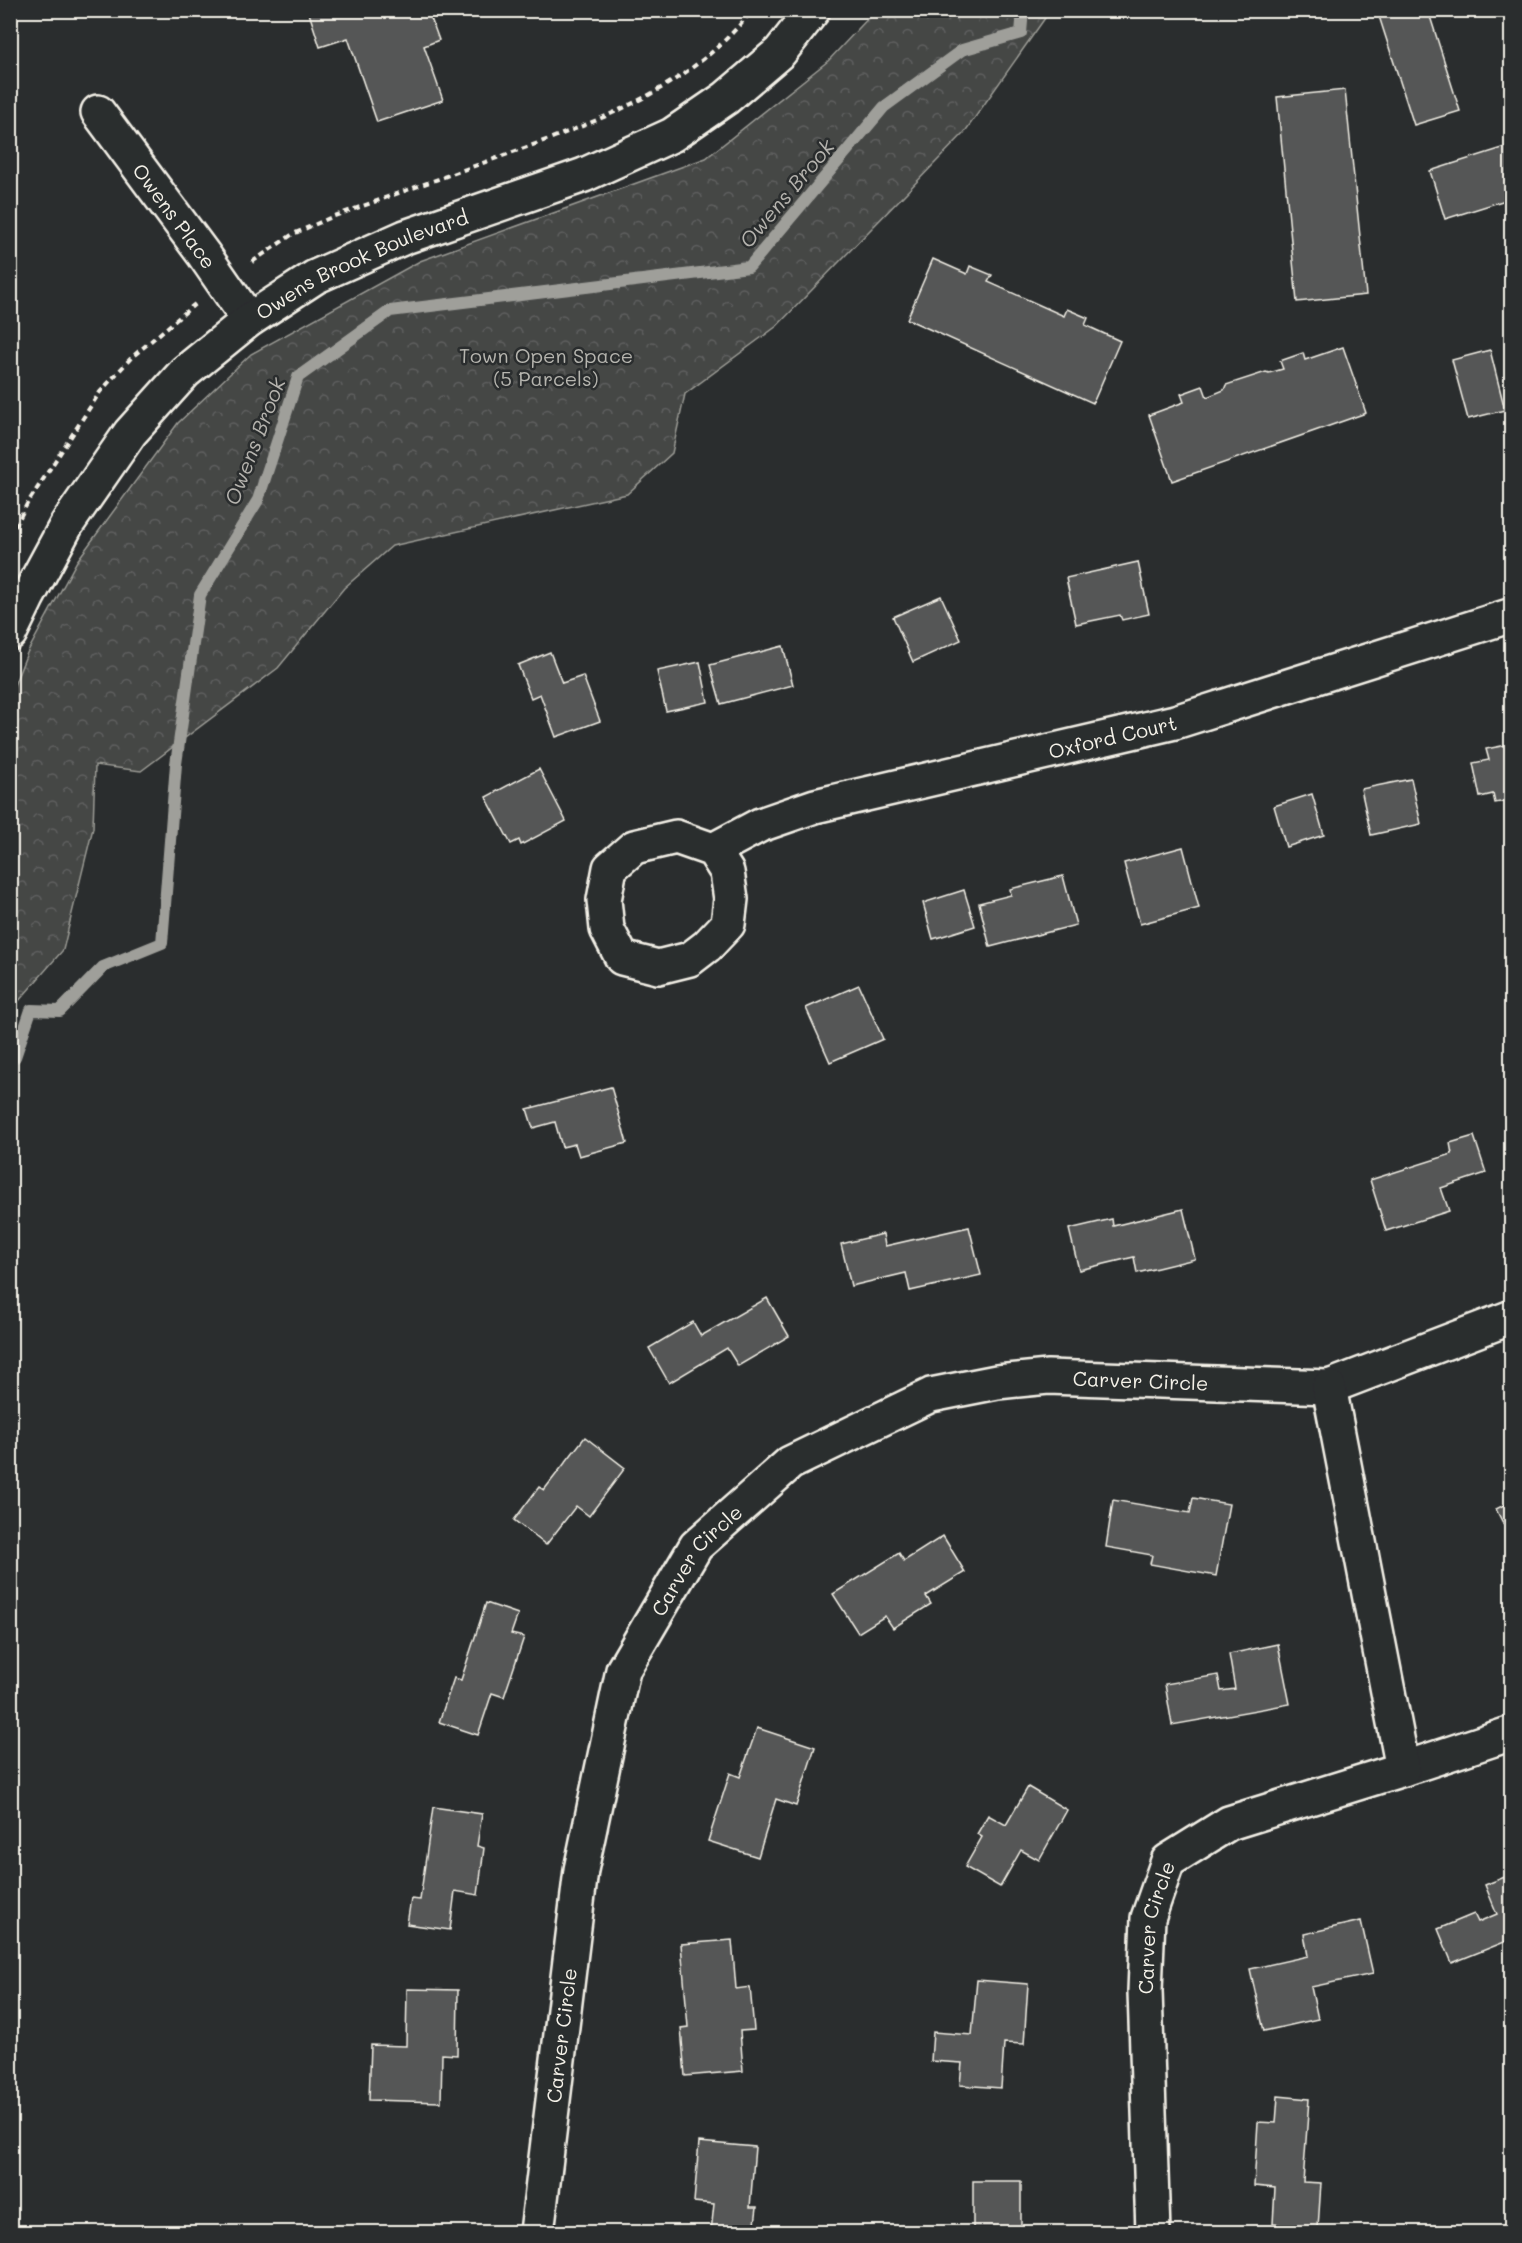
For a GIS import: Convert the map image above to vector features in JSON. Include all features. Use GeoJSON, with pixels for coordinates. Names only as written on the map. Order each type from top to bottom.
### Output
{"type":"FeatureCollection","features":[{"type":"Feature","properties":{"kind":"street","name":"Owens Brook Boulevard"},"geometry":{"type":"LineString","coordinates":[[10,633],[67,524],[130,434],[185,372],[249,320],[315,277],[405,237],[584,175],[672,135],[726,98],[780,52],[813,10]]}},
{"type":"Feature","properties":{"kind":"street","name":"Owens Place"},"geometry":{"type":"LineString","coordinates":[[98,112],[249,320]]}},
{"type":"Feature","properties":{"kind":"street","name":"Oxford Court"},"geometry":{"type":"LineString","coordinates":[[713,850],[760,825],[815,806],[1175,722],[1512,615]]}},
{"type":"Feature","properties":{"kind":"street"},"geometry":{"type":"LineString","coordinates":[[1403,1769],[1329,1386],[1512,1317]]}},
{"type":"Feature","properties":{"kind":"street","name":"Carver Circle"},"geometry":{"type":"LineString","coordinates":[[537,2232],[581,1870],[624,1670],[696,1546],[790,1463],[931,1395],[997,1382],[1048,1377],[1329,1386]]}},
{"type":"Feature","properties":{"kind":"street","name":"Carver Circle"},"geometry":{"type":"LineString","coordinates":[[1153,2232],[1145,1991],[1148,1918],[1168,1861],[1229,1823],[1512,1733]]}},
{"type":"Feature","properties":{"kind":"green space","name":"Town Open Space (5 Parcels)"},"geometry":{"type":"Polygon","coordinates":[[[875,11],[1050,11],[964,133],[777,326],[685,394],[672,453],[627,494],[392,546],[344,588],[278,668],[141,771],[95,765],[93,828],[63,950],[11,1010],[11,693],[27,653],[77,561],[178,423],[251,354],[420,261],[706,158],[828,61],[875,11]]]}},
{"type":"Feature","properties":{"kind":"building"},"geometry":{"type":"Polygon","coordinates":[[[308,10],[428,10],[439,40],[424,46],[443,100],[377,122],[348,38],[320,47],[308,10]]]}},
{"type":"Feature","properties":{"kind":"building"},"geometry":{"type":"Polygon","coordinates":[[[1377,10],[1428,10],[1460,111],[1414,125],[1377,10]]]}},
{"type":"Feature","properties":{"kind":"building"},"geometry":{"type":"Polygon","coordinates":[[[1345,90],[1366,295],[1297,302],[1277,97],[1345,90]]]}},
{"type":"Feature","properties":{"kind":"building"},"geometry":{"type":"Polygon","coordinates":[[[1512,145],[1512,198],[1445,219],[1430,171],[1512,145]]]}},
{"type":"Feature","properties":{"kind":"building"},"geometry":{"type":"Polygon","coordinates":[[[933,259],[967,274],[970,266],[992,275],[988,282],[1064,316],[1067,309],[1088,318],[1085,325],[1120,341],[1093,403],[907,319],[933,259]]]}},
{"type":"Feature","properties":{"kind":"building"},"geometry":{"type":"Polygon","coordinates":[[[1343,347],[1366,413],[1172,481],[1149,415],[1184,402],[1181,394],[1203,386],[1207,397],[1224,390],[1226,385],[1283,369],[1280,361],[1303,353],[1305,360],[1343,347]]]}},
{"type":"Feature","properties":{"kind":"building"},"geometry":{"type":"Polygon","coordinates":[[[1490,350],[1505,410],[1468,419],[1452,360],[1490,350]]]}},
{"type":"Feature","properties":{"kind":"building"},"geometry":{"type":"Polygon","coordinates":[[[1138,562],[1149,614],[1122,620],[1120,615],[1076,624],[1066,578],[1138,562]]]}},
{"type":"Feature","properties":{"kind":"building"},"geometry":{"type":"Polygon","coordinates":[[[941,596],[961,640],[913,662],[893,617],[941,596]]]}},
{"type":"Feature","properties":{"kind":"building"},"geometry":{"type":"Polygon","coordinates":[[[783,646],[793,685],[721,704],[710,665],[783,646]]]}},
{"type":"Feature","properties":{"kind":"building"},"geometry":{"type":"Polygon","coordinates":[[[550,652],[562,683],[583,676],[600,721],[556,737],[540,694],[531,698],[518,665],[550,652]]]}},
{"type":"Feature","properties":{"kind":"building"},"geometry":{"type":"Polygon","coordinates":[[[700,662],[708,702],[666,711],[657,671],[700,662]]]}},
{"type":"Feature","properties":{"kind":"building"},"geometry":{"type":"Polygon","coordinates":[[[1512,744],[1512,800],[1495,803],[1493,794],[1480,797],[1473,763],[1489,760],[1486,749],[1512,744]]]}},
{"type":"Feature","properties":{"kind":"building"},"geometry":{"type":"Polygon","coordinates":[[[539,769],[566,821],[521,845],[519,840],[511,844],[486,797],[539,769]]]}},
{"type":"Feature","properties":{"kind":"building"},"geometry":{"type":"Polygon","coordinates":[[[1411,779],[1421,824],[1371,835],[1361,789],[1411,779]]]}},
{"type":"Feature","properties":{"kind":"building"},"geometry":{"type":"Polygon","coordinates":[[[1312,794],[1324,835],[1286,847],[1274,806],[1312,794]]]}},
{"type":"Feature","properties":{"kind":"building"},"geometry":{"type":"Polygon","coordinates":[[[1183,847],[1199,908],[1140,924],[1124,863],[1183,847]]]}},
{"type":"Feature","properties":{"kind":"building"},"geometry":{"type":"Polygon","coordinates":[[[1063,876],[1076,925],[990,947],[979,903],[1011,895],[1010,889],[1063,876]]]}},
{"type":"Feature","properties":{"kind":"building"},"geometry":{"type":"Polygon","coordinates":[[[964,890],[975,926],[933,939],[923,903],[964,890]]]}},
{"type":"Feature","properties":{"kind":"building"},"geometry":{"type":"Polygon","coordinates":[[[859,985],[883,1039],[830,1062],[806,1008],[859,985]]]}},
{"type":"Feature","properties":{"kind":"building"},"geometry":{"type":"Polygon","coordinates":[[[611,1087],[627,1143],[579,1156],[575,1144],[562,1147],[555,1122],[533,1128],[527,1109],[611,1087]]]}},
{"type":"Feature","properties":{"kind":"building"},"geometry":{"type":"Polygon","coordinates":[[[1474,1136],[1486,1173],[1441,1188],[1449,1211],[1386,1231],[1370,1180],[1452,1154],[1450,1143],[1474,1136]]]}},
{"type":"Feature","properties":{"kind":"building"},"geometry":{"type":"Polygon","coordinates":[[[1183,1209],[1195,1259],[1137,1273],[1134,1257],[1079,1270],[1069,1229],[1112,1219],[1113,1226],[1183,1209]]]}},
{"type":"Feature","properties":{"kind":"building"},"geometry":{"type":"Polygon","coordinates":[[[969,1227],[981,1275],[910,1291],[906,1273],[851,1286],[841,1244],[883,1234],[885,1246],[969,1227]]]}},
{"type":"Feature","properties":{"kind":"building"},"geometry":{"type":"Polygon","coordinates":[[[767,1298],[789,1336],[738,1366],[727,1348],[669,1383],[649,1348],[693,1322],[701,1336],[767,1298]]]}},
{"type":"Feature","properties":{"kind":"building"},"geometry":{"type":"Polygon","coordinates":[[[585,1437],[625,1468],[589,1516],[576,1506],[546,1545],[514,1520],[539,1487],[544,1490],[585,1437]]]}},
{"type":"Feature","properties":{"kind":"building"},"geometry":{"type":"Polygon","coordinates":[[[1193,1498],[1229,1504],[1216,1576],[1150,1564],[1152,1555],[1106,1547],[1113,1500],[1190,1513],[1193,1498]]]}},
{"type":"Feature","properties":{"kind":"building"},"geometry":{"type":"Polygon","coordinates":[[[1512,1501],[1512,1541],[1496,1509],[1512,1501]]]}},
{"type":"Feature","properties":{"kind":"building"},"geometry":{"type":"Polygon","coordinates":[[[943,1536],[965,1572],[926,1596],[931,1604],[893,1628],[885,1616],[858,1633],[833,1594],[899,1553],[904,1561],[943,1536]]]}},
{"type":"Feature","properties":{"kind":"building"},"geometry":{"type":"Polygon","coordinates":[[[486,1603],[518,1614],[511,1634],[524,1637],[504,1697],[492,1693],[478,1735],[439,1722],[454,1678],[461,1680],[486,1603]]]}},
{"type":"Feature","properties":{"kind":"building"},"geometry":{"type":"Polygon","coordinates":[[[1278,1644],[1290,1704],[1172,1725],[1165,1684],[1218,1675],[1221,1691],[1235,1689],[1229,1654],[1278,1644]]]}},
{"type":"Feature","properties":{"kind":"building"},"geometry":{"type":"Polygon","coordinates":[[[757,1728],[815,1747],[796,1806],[776,1799],[758,1857],[708,1841],[730,1773],[740,1777],[757,1728]]]}},
{"type":"Feature","properties":{"kind":"building"},"geometry":{"type":"Polygon","coordinates":[[[1028,1787],[1067,1810],[1039,1860],[1021,1850],[1000,1887],[965,1867],[982,1837],[977,1834],[988,1815],[1006,1825],[1028,1787]]]}},
{"type":"Feature","properties":{"kind":"building"},"geometry":{"type":"Polygon","coordinates":[[[433,1807],[482,1814],[477,1846],[484,1848],[478,1895],[455,1891],[450,1930],[407,1924],[411,1899],[420,1900],[433,1807]]]}},
{"type":"Feature","properties":{"kind":"building"},"geometry":{"type":"Polygon","coordinates":[[[1512,1874],[1512,1939],[1452,1963],[1438,1929],[1474,1914],[1478,1922],[1497,1914],[1485,1885],[1512,1874]]]}},
{"type":"Feature","properties":{"kind":"building"},"geometry":{"type":"Polygon","coordinates":[[[1361,1921],[1373,1974],[1311,1987],[1318,2019],[1264,2031],[1250,1969],[1308,1956],[1304,1934],[1361,1921]]]}},
{"type":"Feature","properties":{"kind":"building"},"geometry":{"type":"Polygon","coordinates":[[[732,1940],[736,1989],[750,1987],[754,2030],[740,2031],[743,2071],[685,2076],[681,2028],[688,2027],[681,1944],[732,1940]]]}},
{"type":"Feature","properties":{"kind":"building"},"geometry":{"type":"Polygon","coordinates":[[[977,1980],[1028,1984],[1024,2044],[1004,2043],[1001,2088],[960,2085],[962,2063],[931,2061],[933,2032],[972,2035],[977,1980]]]}},
{"type":"Feature","properties":{"kind":"building"},"geometry":{"type":"Polygon","coordinates":[[[407,1989],[458,1990],[457,2055],[442,2054],[441,2102],[369,2100],[371,2045],[406,2046],[407,1989]]]}},
{"type":"Feature","properties":{"kind":"building"},"geometry":{"type":"Polygon","coordinates":[[[1278,2096],[1309,2099],[1303,2182],[1321,2183],[1318,2228],[1273,2224],[1275,2188],[1254,2186],[1258,2122],[1276,2123],[1278,2096]]]}},
{"type":"Feature","properties":{"kind":"building"},"geometry":{"type":"Polygon","coordinates":[[[699,2142],[755,2147],[750,2207],[757,2207],[754,2232],[711,2232],[714,2204],[694,2202],[699,2142]]]}},
{"type":"Feature","properties":{"kind":"building"},"geometry":{"type":"Polygon","coordinates":[[[973,2181],[1021,2181],[1021,2232],[973,2232],[973,2181]]]}},
{"type":"Feature","properties":{"kind":"waterway","name":"Owens Brook"},"geometry":{"type":"LineString","coordinates":[[10,1058],[15,1057],[31,1010],[60,1011],[103,967],[162,943],[176,764],[200,595],[258,500],[298,377],[390,311],[749,267],[884,107],[962,50],[1021,33],[1023,10]]}}]}
